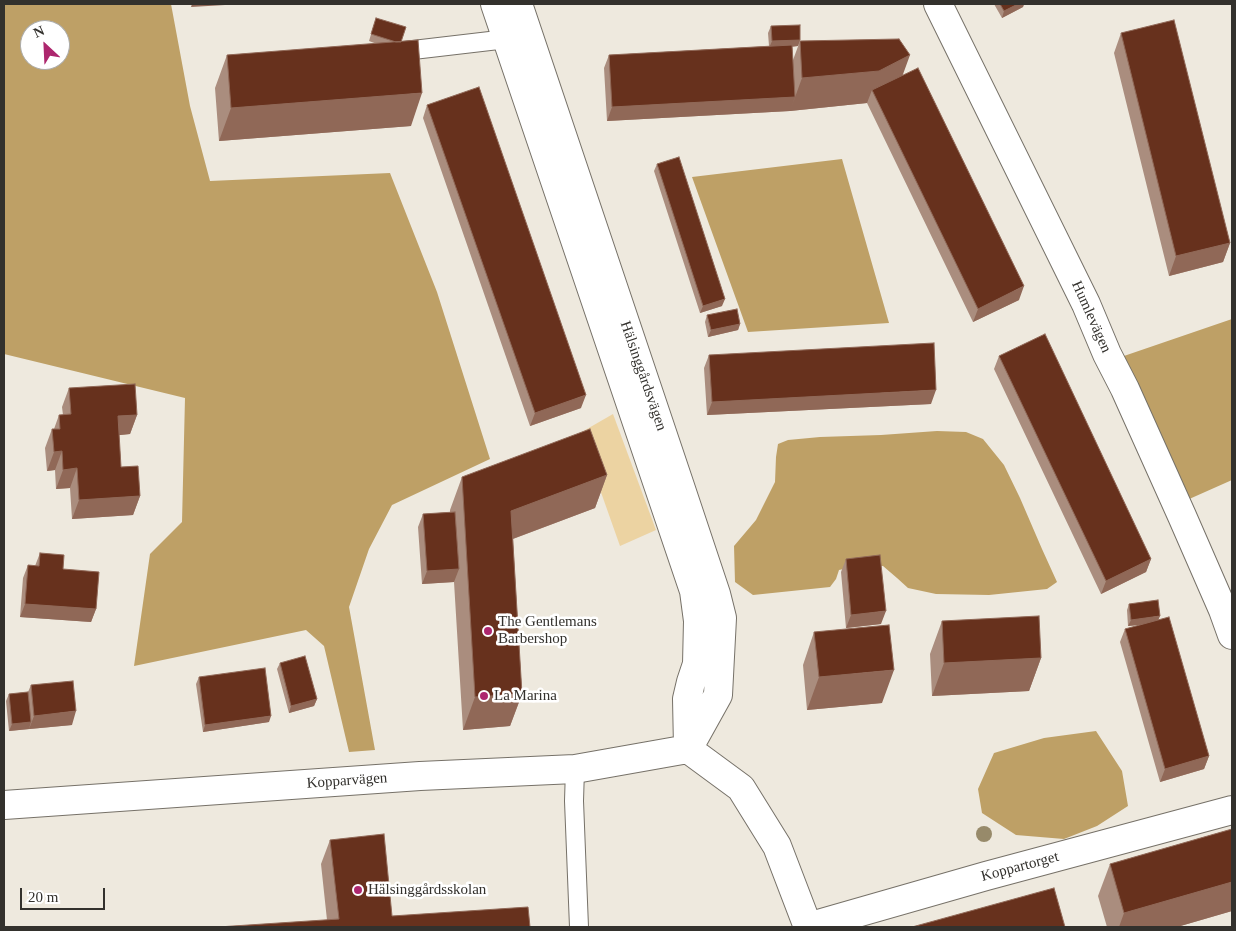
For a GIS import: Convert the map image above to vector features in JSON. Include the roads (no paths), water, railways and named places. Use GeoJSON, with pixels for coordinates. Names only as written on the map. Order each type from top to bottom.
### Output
{"type":"FeatureCollection","features":[{"type":"Feature","properties":{"kind":"street","name":"Hälsinggårdsvägen"},"geometry":{"type":"LineString","coordinates":[[495,4],[694,591],[698,638],[697,664],[687,699],[688,749]]}},
{"type":"Feature","properties":{"kind":"street","name":"Hälsinggårdsvägen"},"geometry":{"type":"LineString","coordinates":[[518,4],[716,594],[722,618],[718,695],[688,749]]}},
{"type":"Feature","properties":{"kind":"street","name":"Humlevägen"},"geometry":{"type":"LineString","coordinates":[[938,4],[1086,304],[1107,354],[1228,609],[1232,635]]}},
{"type":"Feature","properties":{"kind":"street","name":"Kopparvägen"},"geometry":{"type":"LineString","coordinates":[[4,805],[420,776],[576,769],[688,749]]}},
{"type":"Feature","properties":{"kind":"street"},"geometry":{"type":"LineString","coordinates":[[688,749],[741,788],[777,846],[808,927]]}},
{"type":"Feature","properties":{"kind":"street","name":"Koppartorget"},"geometry":{"type":"LineString","coordinates":[[808,927],[986,876],[1232,810]]}},
{"type":"Feature","properties":{"kind":"lane"},"geometry":{"type":"LineString","coordinates":[[377,54],[507,39]]}},
{"type":"Feature","properties":{"kind":"lane"},"geometry":{"type":"LineString","coordinates":[[576,769],[574,801],[579,927]]}},
{"type":"Feature","properties":{"kind":"place","name":"The Gentlemans Barbershop"},"geometry":{"type":"Point","coordinates":[488,631]}},
{"type":"Feature","properties":{"kind":"place","name":"La Marina"},"geometry":{"type":"Point","coordinates":[484,696]}},
{"type":"Feature","properties":{"kind":"place","name":"Hälsinggårdsskolan"},"geometry":{"type":"Point","coordinates":[358,890]}}]}
